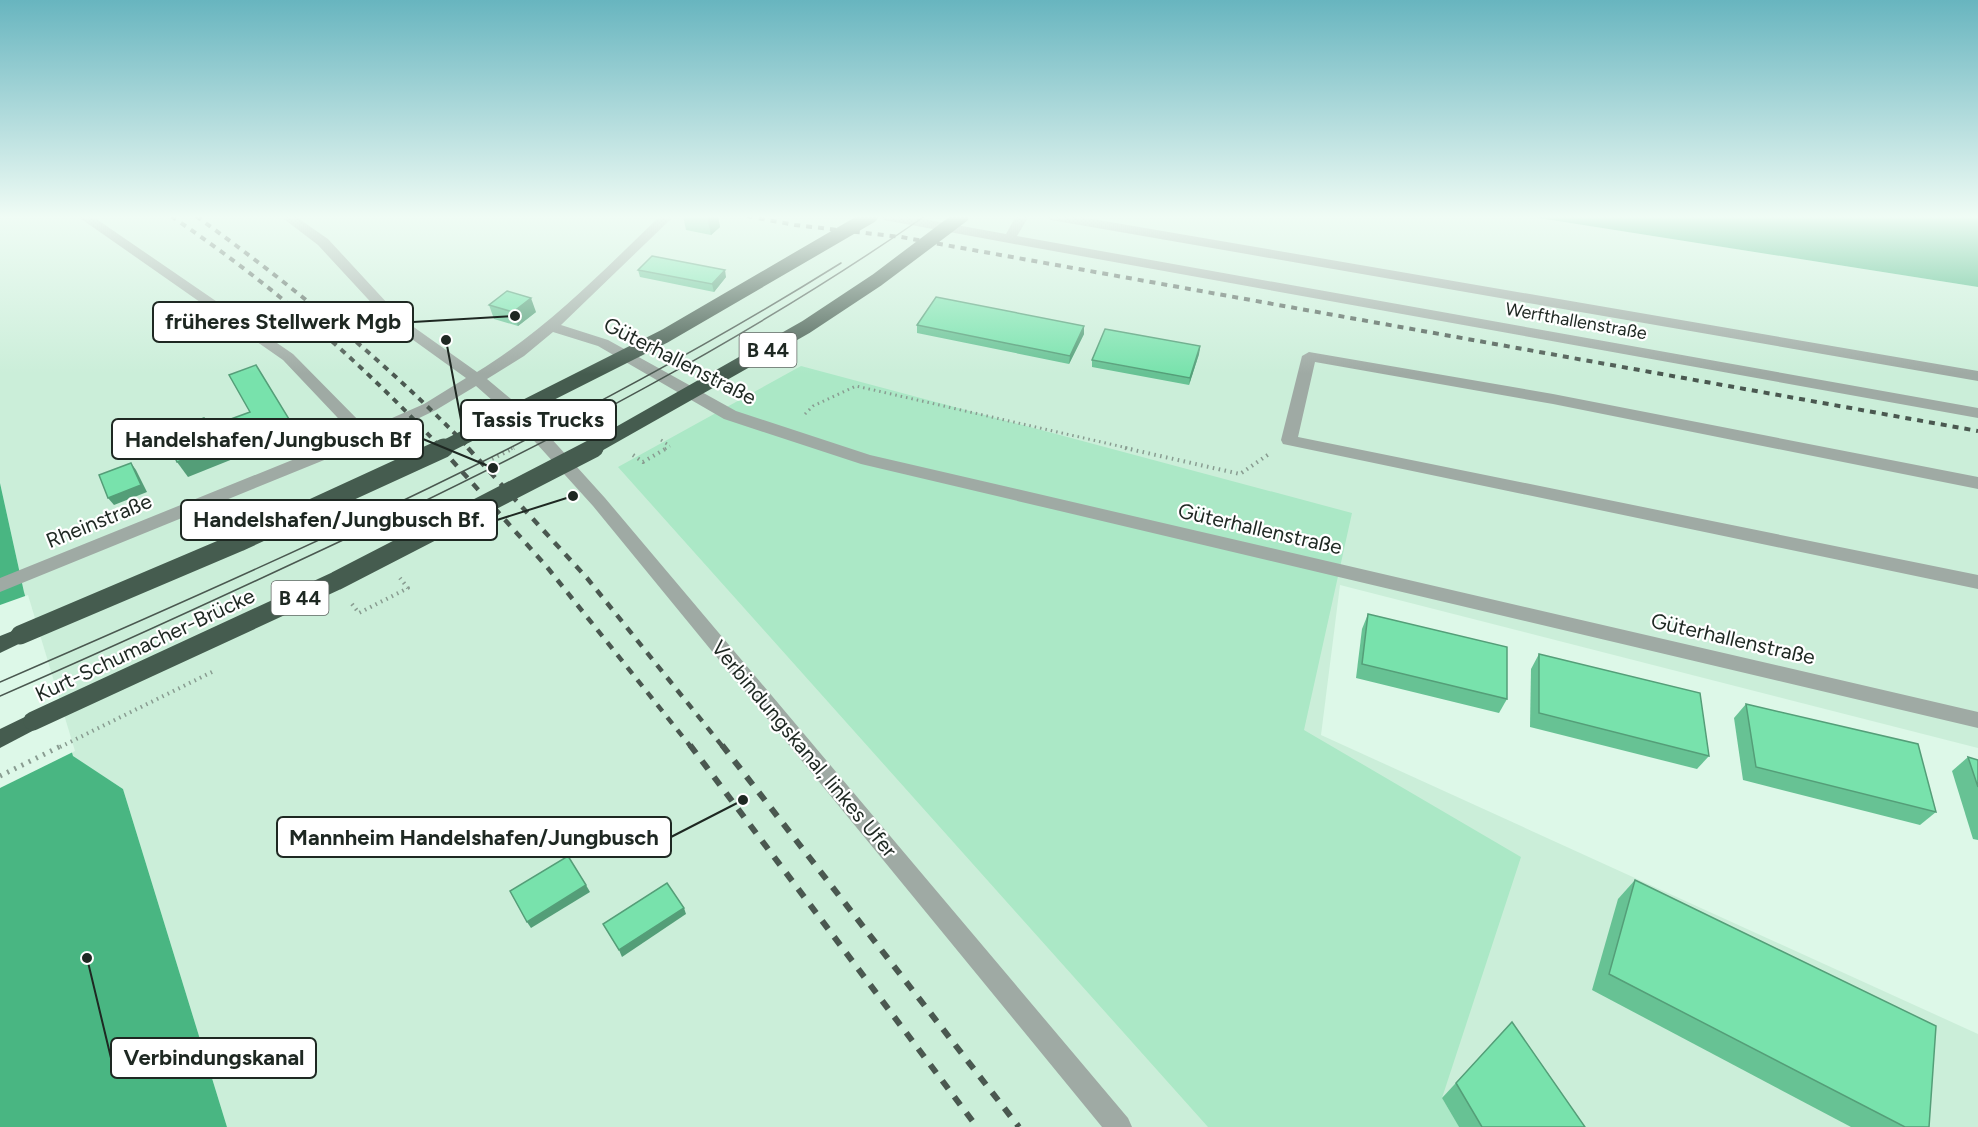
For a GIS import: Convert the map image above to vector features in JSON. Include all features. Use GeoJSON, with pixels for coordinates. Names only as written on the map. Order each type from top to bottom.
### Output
{"type":"FeatureCollection","features":[{"type":"Feature","properties":{"kind":"highway"},"geometry":{"type":"LineString","coordinates":[[0,643],[343,495],[531,408],[663,339],[786,269]]}},
{"type":"Feature","properties":{"kind":"highway","name":"Kurt-Schumacher-Brücke"},"geometry":{"type":"LineString","coordinates":[[33,721],[336,581],[562,466],[806,327],[892,269]]}},
{"type":"Feature","properties":{"kind":"highway"},"geometry":{"type":"LineString","coordinates":[[0,733],[33,721]]}},
{"type":"Feature","properties":{"kind":"highway","name":"B 44"},"geometry":{"type":"LineString","coordinates":[[0,739],[33,721]]}},
{"type":"Feature","properties":{"kind":"street"},"geometry":{"type":"LineString","coordinates":[[159,269],[288,357],[364,437]]}},
{"type":"Feature","properties":{"kind":"street","name":"Verbindungskanal, linkes Ufer"},"geometry":{"type":"LineString","coordinates":[[348,269],[396,321],[524,418],[599,502],[1119,1127]]}},
{"type":"Feature","properties":{"kind":"street","name":"Rheinstraße"},"geometry":{"type":"LineString","coordinates":[[0,585],[364,437],[430,407],[478,381],[519,353],[551,327],[613,269]]}},
{"type":"Feature","properties":{"kind":"street","name":"Werfthallenstraße"},"geometry":{"type":"LineString","coordinates":[[1174,269],[1978,413]]}},
{"type":"Feature","properties":{"kind":"street"},"geometry":{"type":"LineString","coordinates":[[1356,269],[1978,376]]}},
{"type":"Feature","properties":{"kind":"street","name":"Güterhallenstraße"},"geometry":{"type":"LineString","coordinates":[[551,327],[603,343],[673,385],[730,415],[867,460],[1978,720]]}},
{"type":"Feature","properties":{"kind":"street"},"geometry":{"type":"LineString","coordinates":[[1978,483],[1552,399],[1309,356],[1289,440],[1978,582]]}},
{"type":"Feature","properties":{"kind":"path"},"geometry":{"type":"LineString","coordinates":[[827,399],[856,386],[1240,474],[1289,440]]}},
{"type":"Feature","properties":{"kind":"path"},"geometry":{"type":"LineString","coordinates":[[492,459],[519,446]]}},
{"type":"Feature","properties":{"kind":"path"},"geometry":{"type":"LineString","coordinates":[[630,453],[643,462],[670,446]]}},
{"type":"Feature","properties":{"kind":"path"},"geometry":{"type":"LineString","coordinates":[[352,510],[372,538]]}},
{"type":"Feature","properties":{"kind":"path"},"geometry":{"type":"LineString","coordinates":[[352,603],[359,613],[408,588],[397,574]]}},
{"type":"Feature","properties":{"kind":"shaded area"},"geometry":{"type":"Polygon","coordinates":[[[0,269],[1861,269],[1978,287],[1978,748],[1340,585],[1321,735],[1978,1034],[1978,1127],[227,1127],[123,789],[73,757],[24,592],[0,483],[0,269]]]}},
{"type":"Feature","properties":{"kind":"shaded area"},"geometry":{"type":"Polygon","coordinates":[[[1861,269],[1978,269],[1978,287],[1861,269]]]}},
{"type":"Feature","properties":{"kind":"shaded area"},"geometry":{"type":"Polygon","coordinates":[[[801,366],[1352,513],[1304,730],[1521,857],[1442,1098],[1459,1127],[1208,1127],[618,467],[801,366]]]}},
{"type":"Feature","properties":{"kind":"shaded area"},"geometry":{"type":"Polygon","coordinates":[[[0,483],[24,592],[73,756],[123,789],[227,1127],[0,1127],[0,483]]]}},
{"type":"Feature","properties":{"kind":"pier"},"geometry":{"type":"Polygon","coordinates":[[[28,595],[75,751],[0,788],[0,605],[28,595]]]}},
{"type":"Feature","properties":{"kind":"building"},"geometry":{"type":"Polygon","coordinates":[[[718,269],[725,270],[712,284],[638,270],[718,269]]]}},
{"type":"Feature","properties":{"kind":"building"},"geometry":{"type":"Polygon","coordinates":[[[507,291],[531,298],[513,312],[489,305],[507,291]]]}},
{"type":"Feature","properties":{"kind":"building"},"geometry":{"type":"Polygon","coordinates":[[[936,297],[1084,326],[1070,356],[917,325],[936,297]]]}},
{"type":"Feature","properties":{"kind":"building"},"geometry":{"type":"Polygon","coordinates":[[[1105,329],[1200,346],[1190,378],[1092,360],[1105,329]]]}},
{"type":"Feature","properties":{"kind":"building"},"geometry":{"type":"Polygon","coordinates":[[[256,365],[289,419],[177,462],[164,433],[204,418],[209,427],[250,412],[229,375],[256,365]]]}},
{"type":"Feature","properties":{"kind":"building"},"geometry":{"type":"Polygon","coordinates":[[[131,463],[141,485],[108,498],[99,475],[131,463]]]}},
{"type":"Feature","properties":{"kind":"building"},"geometry":{"type":"Polygon","coordinates":[[[1368,614],[1507,647],[1507,699],[1362,664],[1368,614]]]}},
{"type":"Feature","properties":{"kind":"building"},"geometry":{"type":"Polygon","coordinates":[[[1539,654],[1700,693],[1709,756],[1539,713],[1539,654]]]}},
{"type":"Feature","properties":{"kind":"building"},"geometry":{"type":"Polygon","coordinates":[[[1746,704],[1918,744],[1936,812],[1756,767],[1746,704]]]}},
{"type":"Feature","properties":{"kind":"building"},"geometry":{"type":"Polygon","coordinates":[[[1968,757],[1978,760],[1978,787],[1968,757]]]}},
{"type":"Feature","properties":{"kind":"building"},"geometry":{"type":"Polygon","coordinates":[[[568,856],[586,885],[527,922],[510,891],[568,856]]]}},
{"type":"Feature","properties":{"kind":"building"},"geometry":{"type":"Polygon","coordinates":[[[1635,880],[1936,1026],[1929,1127],[1905,1127],[1609,974],[1635,880]]]}},
{"type":"Feature","properties":{"kind":"building"},"geometry":{"type":"Polygon","coordinates":[[[667,883],[684,908],[619,950],[603,924],[667,883]]]}},
{"type":"Feature","properties":{"kind":"building"},"geometry":{"type":"Polygon","coordinates":[[[1512,1022],[1585,1127],[1482,1127],[1456,1083],[1512,1022]]]}},
{"type":"Feature","properties":{"kind":"tram line"},"geometry":{"type":"LineString","coordinates":[[0,682],[322,539],[534,436],[740,324],[832,269]]}},
{"type":"Feature","properties":{"kind":"tram line"},"geometry":{"type":"LineString","coordinates":[[0,696],[358,533],[504,462],[719,346],[845,269]]}},
{"type":"Feature","properties":{"kind":"railway"},"geometry":{"type":"LineString","coordinates":[[243,269],[346,354],[442,449]]}},
{"type":"Feature","properties":{"kind":"railway"},"geometry":{"type":"LineString","coordinates":[[266,269],[338,326],[406,386],[470,449]]}},
{"type":"Feature","properties":{"kind":"railway"},"geometry":{"type":"LineString","coordinates":[[1076,269],[1978,431]]}},
{"type":"Feature","properties":{"kind":"railway"},"geometry":{"type":"LineString","coordinates":[[441,448],[547,567],[691,747]]}},
{"type":"Feature","properties":{"kind":"railway"},"geometry":{"type":"LineString","coordinates":[[468,448],[587,578],[723,747]]}},
{"type":"Feature","properties":{"kind":"railway"},"geometry":{"type":"LineString","coordinates":[[690,745],[977,1127]]}},
{"type":"Feature","properties":{"kind":"railway"},"geometry":{"type":"LineString","coordinates":[[722,745],[1019,1127]]}},
{"type":"Feature","properties":{"kind":"place","name":"früheres Stellwerk Mgb"},"geometry":{"type":"Point","coordinates":[515,316]}},
{"type":"Feature","properties":{"kind":"place","name":"Tassis Trucks"},"geometry":{"type":"Point","coordinates":[446,340]}},
{"type":"Feature","properties":{"kind":"place","name":"Handelshafen/Jungbusch Bf"},"geometry":{"type":"Point","coordinates":[493,468]}},
{"type":"Feature","properties":{"kind":"place","name":"Handelshafen/Jungbusch Bf."},"geometry":{"type":"Point","coordinates":[573,496]}},
{"type":"Feature","properties":{"kind":"place","name":"Mannheim Handelshafen/Jungbusch"},"geometry":{"type":"Point","coordinates":[743,800]}},
{"type":"Feature","properties":{"kind":"place","name":"Verbindungskanal"},"geometry":{"type":"Point","coordinates":[87,958]}}]}
